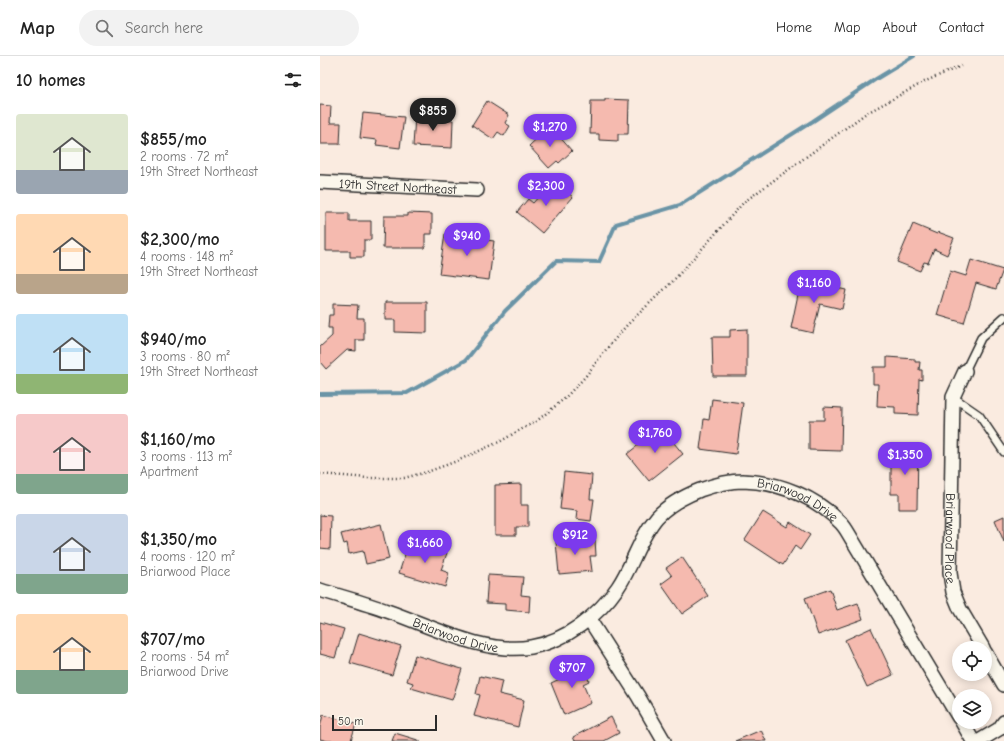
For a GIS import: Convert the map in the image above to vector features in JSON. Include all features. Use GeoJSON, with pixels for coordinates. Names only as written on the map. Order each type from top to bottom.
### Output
{"type":"FeatureCollection","features":[{"type":"Feature","properties":{"kind":"street","name":"19th Street Northeast"},"geometry":{"type":"LineString","coordinates":[[320,182],[477,190]]}},
{"type":"Feature","properties":{"kind":"street","name":"Briarwood Place"},"geometry":{"type":"LineString","coordinates":[[965,371],[953,397],[950,573],[953,592],[960,609],[979,641]]}},
{"type":"Feature","properties":{"kind":"street","name":"Briarwood Drive"},"geometry":{"type":"LineString","coordinates":[[320,590],[385,610],[484,646],[506,648],[531,647],[555,640],[589,619],[618,587],[648,530],[658,516],[674,504],[691,494],[719,484],[742,481],[768,484],[789,490],[811,499],[841,524],[853,541],[952,706]]}},
{"type":"Feature","properties":{"kind":"street"},"geometry":{"type":"LineString","coordinates":[[589,619],[638,696],[664,741]]}},
{"type":"Feature","properties":{"kind":"street"},"geometry":{"type":"LineString","coordinates":[[992,664],[1004,685]]}},
{"type":"Feature","properties":{"kind":"street"},"geometry":{"type":"LineString","coordinates":[[979,741],[999,729],[1004,722]]}},
{"type":"Feature","properties":{"kind":"street"},"geometry":{"type":"LineString","coordinates":[[966,729],[973,741]]}},
{"type":"Feature","properties":{"kind":"lane","name":"Briarwood Place"},"geometry":{"type":"LineString","coordinates":[[965,371],[981,338],[1004,317]]}},
{"type":"Feature","properties":{"kind":"lane"},"geometry":{"type":"LineString","coordinates":[[953,397],[979,415],[1004,452]]}},
{"type":"Feature","properties":{"kind":"path"},"geometry":{"type":"LineString","coordinates":[[320,474],[368,478],[404,478],[427,472],[457,461],[501,441],[538,420],[564,399],[585,377],[627,325],[673,281],[744,202],[865,114],[926,81],[961,66]]}},
{"type":"Feature","properties":{"kind":"building"},"geometry":{"type":"Polygon","coordinates":[[[605,99],[629,100],[628,134],[618,134],[618,141],[599,140],[599,134],[590,134],[591,101],[605,101],[605,99]]]}},
{"type":"Feature","properties":{"kind":"building"},"geometry":{"type":"Polygon","coordinates":[[[487,101],[509,115],[505,123],[510,126],[504,136],[498,132],[493,139],[472,125],[487,101]]]}},
{"type":"Feature","properties":{"kind":"building"},"geometry":{"type":"Polygon","coordinates":[[[320,105],[331,106],[330,123],[341,123],[340,144],[320,144],[320,105]]]}},
{"type":"Feature","properties":{"kind":"building"},"geometry":{"type":"Polygon","coordinates":[[[363,113],[404,117],[400,148],[376,145],[377,140],[360,138],[363,113]]]}},
{"type":"Feature","properties":{"kind":"building"},"geometry":{"type":"Polygon","coordinates":[[[423,113],[434,113],[434,119],[453,120],[452,148],[413,146],[415,116],[423,117],[423,113]]]}},
{"type":"Feature","properties":{"kind":"building"},"geometry":{"type":"Polygon","coordinates":[[[550,126],[572,151],[559,163],[557,161],[549,168],[529,146],[550,126]]]}},
{"type":"Feature","properties":{"kind":"building"},"geometry":{"type":"Polygon","coordinates":[[[553,180],[573,197],[542,233],[517,212],[528,199],[533,203],[553,180]]]}},
{"type":"Feature","properties":{"kind":"building"},"geometry":{"type":"Polygon","coordinates":[[[326,213],[349,213],[349,221],[371,221],[371,240],[364,240],[364,257],[350,257],[350,251],[326,251],[326,213]]]}},
{"type":"Feature","properties":{"kind":"building"},"geometry":{"type":"Polygon","coordinates":[[[408,213],[432,214],[432,234],[425,234],[425,248],[383,248],[384,216],[408,216],[408,213]]]}},
{"type":"Feature","properties":{"kind":"building"},"geometry":{"type":"Polygon","coordinates":[[[913,224],[937,234],[938,232],[954,238],[947,255],[934,249],[928,263],[924,262],[920,271],[897,262],[913,224]]]}},
{"type":"Feature","properties":{"kind":"building"},"geometry":{"type":"Polygon","coordinates":[[[445,234],[494,241],[489,280],[439,274],[445,234]]]}},
{"type":"Feature","properties":{"kind":"building"},"geometry":{"type":"Polygon","coordinates":[[[971,260],[1003,270],[996,289],[976,283],[964,323],[937,315],[950,271],[966,276],[971,260]]]}},
{"type":"Feature","properties":{"kind":"building"},"geometry":{"type":"Polygon","coordinates":[[[801,280],[846,290],[842,309],[820,304],[813,333],[791,328],[801,280]]]}},
{"type":"Feature","properties":{"kind":"building"},"geometry":{"type":"Polygon","coordinates":[[[385,302],[427,302],[427,333],[395,332],[395,320],[385,320],[385,302]]]}},
{"type":"Feature","properties":{"kind":"building"},"geometry":{"type":"Polygon","coordinates":[[[333,304],[358,305],[357,318],[364,318],[364,340],[356,340],[356,351],[347,350],[326,369],[320,362],[320,347],[332,336],[332,328],[328,328],[329,315],[333,315],[333,304]]]}},
{"type":"Feature","properties":{"kind":"building"},"geometry":{"type":"Polygon","coordinates":[[[747,329],[747,376],[713,376],[712,337],[730,337],[730,330],[747,329]]]}},
{"type":"Feature","properties":{"kind":"building"},"geometry":{"type":"Polygon","coordinates":[[[887,357],[915,359],[915,362],[920,362],[919,370],[922,370],[922,380],[919,379],[918,415],[895,414],[895,407],[877,406],[878,384],[873,384],[873,367],[887,367],[887,357]]]}},
{"type":"Feature","properties":{"kind":"building"},"geometry":{"type":"Polygon","coordinates":[[[712,399],[743,403],[736,454],[700,449],[704,419],[709,420],[712,399]]]}},
{"type":"Feature","properties":{"kind":"building"},"geometry":{"type":"Polygon","coordinates":[[[824,407],[842,408],[841,451],[809,450],[809,420],[824,420],[824,407]]]}},
{"type":"Feature","properties":{"kind":"building"},"geometry":{"type":"Polygon","coordinates":[[[661,427],[683,454],[649,481],[627,454],[661,427]]]}},
{"type":"Feature","properties":{"kind":"building"},"geometry":{"type":"Polygon","coordinates":[[[891,448],[918,448],[917,509],[899,509],[899,494],[891,494],[891,448]]]}},
{"type":"Feature","properties":{"kind":"building"},"geometry":{"type":"Polygon","coordinates":[[[564,472],[592,475],[590,499],[594,499],[591,521],[576,519],[577,511],[560,509],[564,472]]]}},
{"type":"Feature","properties":{"kind":"building"},"geometry":{"type":"Polygon","coordinates":[[[521,484],[521,505],[528,505],[528,527],[516,527],[516,535],[495,535],[495,485],[521,484]]]}},
{"type":"Feature","properties":{"kind":"building"},"geometry":{"type":"Polygon","coordinates":[[[763,512],[787,527],[790,522],[810,535],[800,550],[795,546],[783,565],[745,540],[763,512]]]}},
{"type":"Feature","properties":{"kind":"building"},"geometry":{"type":"Polygon","coordinates":[[[320,515],[331,516],[330,549],[320,548],[320,515]]]}},
{"type":"Feature","properties":{"kind":"building"},"geometry":{"type":"Polygon","coordinates":[[[1004,516],[1004,542],[995,520],[1004,516]]]}},
{"type":"Feature","properties":{"kind":"building"},"geometry":{"type":"Polygon","coordinates":[[[381,524],[389,559],[366,564],[363,551],[349,554],[347,543],[344,544],[341,534],[381,524]]]}},
{"type":"Feature","properties":{"kind":"building"},"geometry":{"type":"Polygon","coordinates":[[[595,539],[596,556],[590,556],[592,571],[559,574],[556,542],[595,539]]]}},
{"type":"Feature","properties":{"kind":"building"},"geometry":{"type":"Polygon","coordinates":[[[409,542],[447,553],[441,570],[449,573],[445,587],[399,573],[409,542]]]}},
{"type":"Feature","properties":{"kind":"building"},"geometry":{"type":"Polygon","coordinates":[[[682,557],[708,596],[682,614],[661,584],[672,576],[666,568],[682,557]]]}},
{"type":"Feature","properties":{"kind":"building"},"geometry":{"type":"Polygon","coordinates":[[[488,575],[523,577],[521,595],[530,596],[529,612],[505,610],[505,604],[486,603],[488,575]]]}},
{"type":"Feature","properties":{"kind":"building"},"geometry":{"type":"Polygon","coordinates":[[[830,589],[837,610],[858,603],[863,619],[818,635],[805,598],[830,589]]]}},
{"type":"Feature","properties":{"kind":"building"},"geometry":{"type":"Polygon","coordinates":[[[320,622],[344,629],[335,658],[320,654],[320,622]]]}},
{"type":"Feature","properties":{"kind":"building"},"geometry":{"type":"Polygon","coordinates":[[[871,628],[893,675],[867,687],[845,640],[871,628]]]}},
{"type":"Feature","properties":{"kind":"building"},"geometry":{"type":"Polygon","coordinates":[[[359,633],[401,646],[392,675],[350,663],[359,633]]]}},
{"type":"Feature","properties":{"kind":"building"},"geometry":{"type":"Polygon","coordinates":[[[415,655],[462,669],[452,700],[411,688],[413,683],[407,681],[415,655]]]}},
{"type":"Feature","properties":{"kind":"building"},"geometry":{"type":"Polygon","coordinates":[[[581,662],[589,681],[583,684],[591,703],[564,715],[551,683],[566,676],[563,670],[581,662]]]}},
{"type":"Feature","properties":{"kind":"building"},"geometry":{"type":"Polygon","coordinates":[[[480,676],[502,681],[499,694],[524,700],[518,727],[474,716],[480,695],[476,694],[480,676]]]}},
{"type":"Feature","properties":{"kind":"building"},"geometry":{"type":"Polygon","coordinates":[[[323,715],[356,724],[351,740],[353,741],[328,741],[320,739],[320,727],[323,715]]]}},
{"type":"Feature","properties":{"kind":"building"},"geometry":{"type":"Polygon","coordinates":[[[611,717],[619,733],[604,741],[575,741],[573,737],[611,717]]]}},
{"type":"Feature","properties":{"kind":"building"},"geometry":{"type":"Polygon","coordinates":[[[761,730],[766,741],[735,741],[761,730]]]}},
{"type":"Feature","properties":{"kind":"building"},"geometry":{"type":"Polygon","coordinates":[[[395,733],[421,741],[392,741],[395,733]]]}},
{"type":"Feature","properties":{"kind":"waterway"},"geometry":{"type":"LineString","coordinates":[[320,394],[407,393],[466,360],[505,311],[556,261],[599,262],[616,224],[680,205],[914,56]]}}]}
